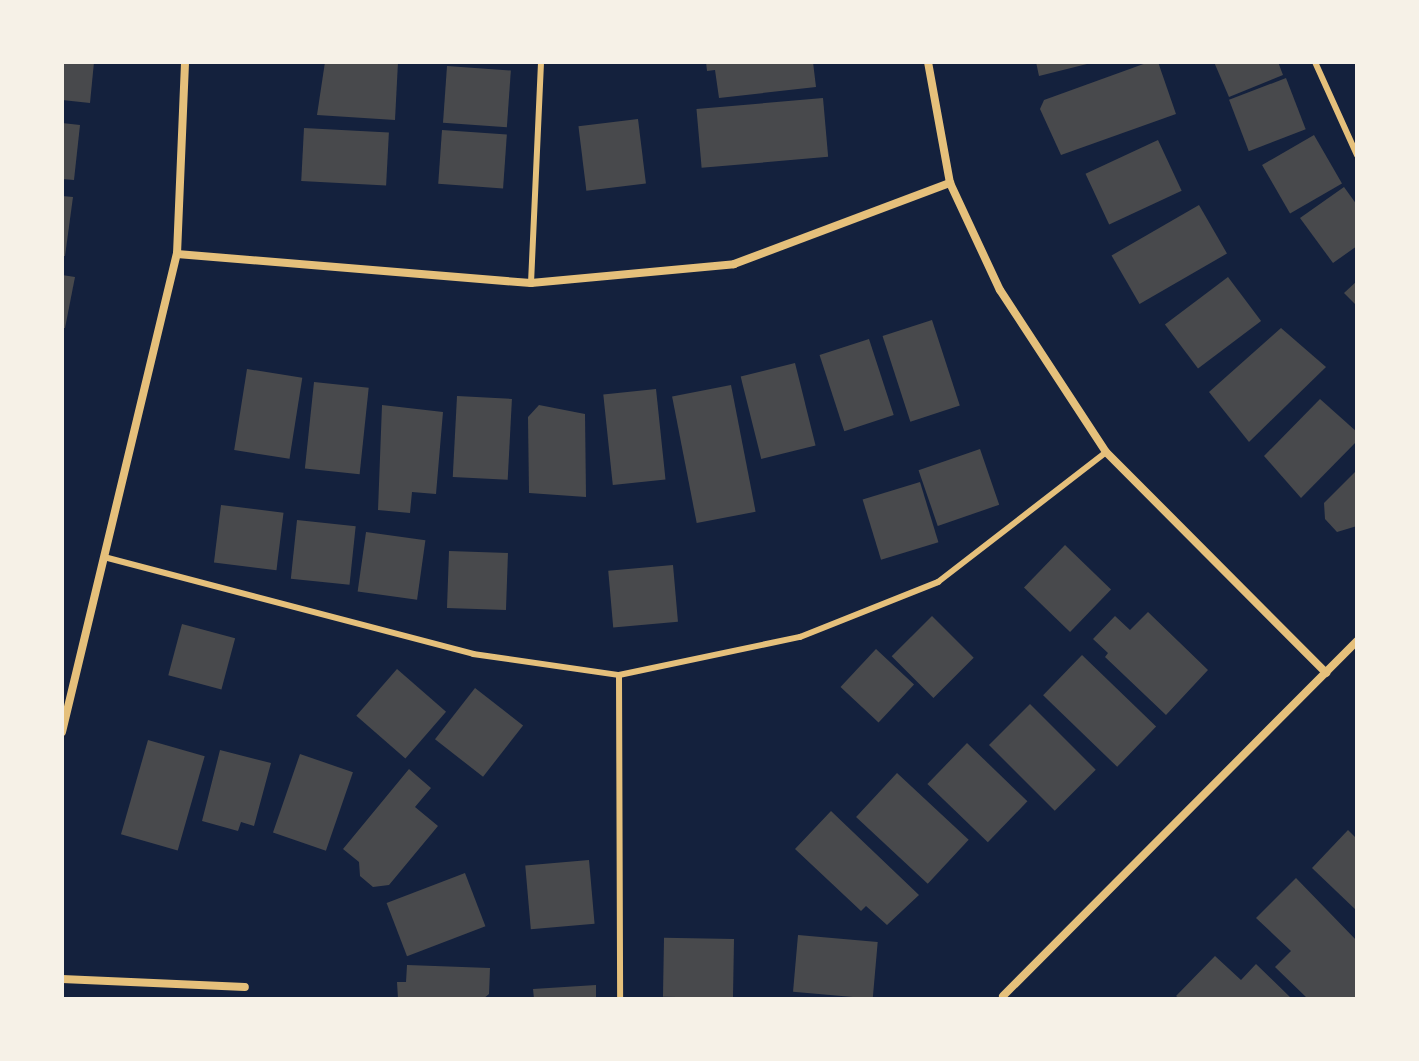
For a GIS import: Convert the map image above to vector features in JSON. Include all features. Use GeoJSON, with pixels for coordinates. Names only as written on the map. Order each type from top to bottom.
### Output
{"type":"FeatureCollection","features":[{"type":"Feature","properties":{"kind":"street"},"geometry":{"type":"LineString","coordinates":[[62,732],[177,254],[185,62]]}},
{"type":"Feature","properties":{"kind":"street"},"geometry":{"type":"LineString","coordinates":[[928,62],[950,183],[1000,290],[1106,452],[1326,673]]}},
{"type":"Feature","properties":{"kind":"street"},"geometry":{"type":"LineString","coordinates":[[177,254],[531,283],[734,264],[950,183]]}},
{"type":"Feature","properties":{"kind":"street"},"geometry":{"type":"LineString","coordinates":[[1003,996],[1357,641]]}},
{"type":"Feature","properties":{"kind":"street"},"geometry":{"type":"LineString","coordinates":[[62,979],[245,987]]}},
{"type":"Feature","properties":{"kind":"lane"},"geometry":{"type":"LineString","coordinates":[[531,283],[541,62]]}},
{"type":"Feature","properties":{"kind":"lane"},"geometry":{"type":"LineString","coordinates":[[1315,62],[1357,155]]}},
{"type":"Feature","properties":{"kind":"lane"},"geometry":{"type":"LineString","coordinates":[[104,557],[473,654],[619,675],[800,637],[938,582],[1106,452]]}},
{"type":"Feature","properties":{"kind":"lane"},"geometry":{"type":"LineString","coordinates":[[619,675],[620,999]]}},
{"type":"Feature","properties":{"kind":"building"},"geometry":{"type":"Polygon","coordinates":[[[62,62],[94,62],[90,103],[62,100],[62,62]]]}},
{"type":"Feature","properties":{"kind":"building"},"geometry":{"type":"Polygon","coordinates":[[[325,62],[398,62],[395,120],[317,115],[325,62]]]}},
{"type":"Feature","properties":{"kind":"building"},"geometry":{"type":"Polygon","coordinates":[[[706,62],[813,62],[816,87],[719,98],[715,70],[707,71],[706,62]]]}},
{"type":"Feature","properties":{"kind":"building"},"geometry":{"type":"Polygon","coordinates":[[[1036,62],[1091,62],[1091,63],[1039,76],[1036,62]]]}},
{"type":"Feature","properties":{"kind":"building"},"geometry":{"type":"Polygon","coordinates":[[[1149,62],[1158,62],[1176,114],[1061,155],[1040,109],[1044,100],[1149,62]]]}},
{"type":"Feature","properties":{"kind":"building"},"geometry":{"type":"Polygon","coordinates":[[[1214,62],[1278,62],[1283,75],[1229,97],[1214,62]]]}},
{"type":"Feature","properties":{"kind":"building"},"geometry":{"type":"Polygon","coordinates":[[[447,66],[511,70],[507,127],[443,123],[447,66]]]}},
{"type":"Feature","properties":{"kind":"building"},"geometry":{"type":"Polygon","coordinates":[[[1286,78],[1306,129],[1249,151],[1229,100],[1286,78]]]}},
{"type":"Feature","properties":{"kind":"building"},"geometry":{"type":"Polygon","coordinates":[[[823,98],[828,157],[702,168],[696,109],[823,98]]]}},
{"type":"Feature","properties":{"kind":"building"},"geometry":{"type":"Polygon","coordinates":[[[638,119],[646,184],[586,191],[578,126],[638,119]]]}},
{"type":"Feature","properties":{"kind":"building"},"geometry":{"type":"Polygon","coordinates":[[[62,123],[80,125],[74,180],[62,179],[62,123]]]}},
{"type":"Feature","properties":{"kind":"building"},"geometry":{"type":"Polygon","coordinates":[[[304,128],[389,132],[386,185],[301,181],[304,128]]]}},
{"type":"Feature","properties":{"kind":"building"},"geometry":{"type":"Polygon","coordinates":[[[442,130],[507,135],[503,188],[438,184],[442,130]]]}},
{"type":"Feature","properties":{"kind":"building"},"geometry":{"type":"Polygon","coordinates":[[[1314,135],[1342,183],[1290,213],[1262,165],[1314,135]]]}},
{"type":"Feature","properties":{"kind":"building"},"geometry":{"type":"Polygon","coordinates":[[[1158,140],[1182,191],[1109,225],[1085,174],[1158,140]]]}},
{"type":"Feature","properties":{"kind":"building"},"geometry":{"type":"Polygon","coordinates":[[[1344,187],[1357,205],[1357,246],[1333,263],[1300,218],[1344,187]]]}},
{"type":"Feature","properties":{"kind":"building"},"geometry":{"type":"Polygon","coordinates":[[[62,196],[73,197],[65,256],[62,256],[62,196]]]}},
{"type":"Feature","properties":{"kind":"building"},"geometry":{"type":"Polygon","coordinates":[[[1199,205],[1227,253],[1140,304],[1112,256],[1199,205]]]}},
{"type":"Feature","properties":{"kind":"building"},"geometry":{"type":"Polygon","coordinates":[[[62,275],[75,277],[65,328],[62,328],[62,275]]]}},
{"type":"Feature","properties":{"kind":"building"},"geometry":{"type":"Polygon","coordinates":[[[1228,277],[1261,321],[1198,368],[1165,325],[1228,277]]]}},
{"type":"Feature","properties":{"kind":"building"},"geometry":{"type":"Polygon","coordinates":[[[1357,281],[1357,306],[1344,293],[1357,281]]]}},
{"type":"Feature","properties":{"kind":"building"},"geometry":{"type":"Polygon","coordinates":[[[932,320],[960,406],[910,422],[883,336],[932,320]]]}},
{"type":"Feature","properties":{"kind":"building"},"geometry":{"type":"Polygon","coordinates":[[[1281,328],[1326,367],[1249,442],[1209,392],[1281,328]]]}},
{"type":"Feature","properties":{"kind":"building"},"geometry":{"type":"Polygon","coordinates":[[[869,339],[894,415],[844,431],[820,355],[869,339]]]}},
{"type":"Feature","properties":{"kind":"building"},"geometry":{"type":"Polygon","coordinates":[[[795,363],[816,445],[761,459],[741,377],[795,363]]]}},
{"type":"Feature","properties":{"kind":"building"},"geometry":{"type":"Polygon","coordinates":[[[247,369],[302,378],[289,459],[234,450],[247,369]]]}},
{"type":"Feature","properties":{"kind":"building"},"geometry":{"type":"Polygon","coordinates":[[[314,382],[369,388],[360,474],[305,469],[314,382]]]}},
{"type":"Feature","properties":{"kind":"building"},"geometry":{"type":"Polygon","coordinates":[[[731,385],[756,512],[697,523],[672,396],[731,385]]]}},
{"type":"Feature","properties":{"kind":"building"},"geometry":{"type":"Polygon","coordinates":[[[656,389],[666,480],[613,485],[603,395],[656,389]]]}},
{"type":"Feature","properties":{"kind":"building"},"geometry":{"type":"Polygon","coordinates":[[[457,396],[512,399],[508,480],[453,477],[457,396]]]}},
{"type":"Feature","properties":{"kind":"building"},"geometry":{"type":"Polygon","coordinates":[[[1320,399],[1357,432],[1357,441],[1301,498],[1264,456],[1320,399]]]}},
{"type":"Feature","properties":{"kind":"building"},"geometry":{"type":"Polygon","coordinates":[[[382,405],[443,412],[436,494],[412,492],[410,513],[378,510],[382,405]]]}},
{"type":"Feature","properties":{"kind":"building"},"geometry":{"type":"Polygon","coordinates":[[[539,405],[585,414],[586,497],[529,493],[528,417],[539,405]]]}},
{"type":"Feature","properties":{"kind":"building"},"geometry":{"type":"Polygon","coordinates":[[[980,449],[999,505],[938,526],[919,470],[980,449]]]}},
{"type":"Feature","properties":{"kind":"building"},"geometry":{"type":"Polygon","coordinates":[[[1357,470],[1357,526],[1337,532],[1325,519],[1324,503],[1357,470]]]}},
{"type":"Feature","properties":{"kind":"building"},"geometry":{"type":"Polygon","coordinates":[[[920,482],[938,542],[881,560],[863,500],[920,482]]]}},
{"type":"Feature","properties":{"kind":"building"},"geometry":{"type":"Polygon","coordinates":[[[221,505],[284,513],[276,570],[214,563],[221,505]]]}},
{"type":"Feature","properties":{"kind":"building"},"geometry":{"type":"Polygon","coordinates":[[[297,520],[356,526],[350,585],[291,579],[297,520]]]}},
{"type":"Feature","properties":{"kind":"building"},"geometry":{"type":"Polygon","coordinates":[[[366,532],[425,540],[417,600],[358,591],[366,532]]]}},
{"type":"Feature","properties":{"kind":"building"},"geometry":{"type":"Polygon","coordinates":[[[1065,545],[1111,589],[1070,632],[1024,587],[1065,545]]]}},
{"type":"Feature","properties":{"kind":"building"},"geometry":{"type":"Polygon","coordinates":[[[449,551],[508,553],[506,610],[447,608],[449,551]]]}},
{"type":"Feature","properties":{"kind":"building"},"geometry":{"type":"Polygon","coordinates":[[[673,565],[678,622],[613,627],[608,571],[673,565]]]}},
{"type":"Feature","properties":{"kind":"building"},"geometry":{"type":"Polygon","coordinates":[[[1148,612],[1208,670],[1166,715],[1105,657],[1108,653],[1093,639],[1115,616],[1130,630],[1148,612]]]}},
{"type":"Feature","properties":{"kind":"building"},"geometry":{"type":"Polygon","coordinates":[[[932,616],[974,658],[933,698],[892,656],[932,616]]]}},
{"type":"Feature","properties":{"kind":"building"},"geometry":{"type":"Polygon","coordinates":[[[182,624],[235,638],[221,689],[168,675],[182,624]]]}},
{"type":"Feature","properties":{"kind":"building"},"geometry":{"type":"Polygon","coordinates":[[[876,649],[914,684],[879,722],[841,687],[876,649]]]}},
{"type":"Feature","properties":{"kind":"building"},"geometry":{"type":"Polygon","coordinates":[[[1082,655],[1156,727],[1117,767],[1043,695],[1082,655]]]}},
{"type":"Feature","properties":{"kind":"building"},"geometry":{"type":"Polygon","coordinates":[[[397,669],[446,712],[405,758],[356,716],[397,669]]]}},
{"type":"Feature","properties":{"kind":"building"},"geometry":{"type":"Polygon","coordinates":[[[475,688],[523,726],[483,777],[435,739],[475,688]]]}},
{"type":"Feature","properties":{"kind":"building"},"geometry":{"type":"Polygon","coordinates":[[[1030,704],[1096,770],[1055,811],[989,745],[1030,704]]]}},
{"type":"Feature","properties":{"kind":"building"},"geometry":{"type":"Polygon","coordinates":[[[148,740],[205,756],[178,850],[121,834],[148,740]]]}},
{"type":"Feature","properties":{"kind":"building"},"geometry":{"type":"Polygon","coordinates":[[[967,743],[1027,801],[988,842],[927,784],[967,743]]]}},
{"type":"Feature","properties":{"kind":"building"},"geometry":{"type":"Polygon","coordinates":[[[220,750],[271,763],[254,826],[241,822],[238,831],[202,821],[220,750]]]}},
{"type":"Feature","properties":{"kind":"building"},"geometry":{"type":"Polygon","coordinates":[[[300,754],[353,772],[326,851],[273,832],[300,754]]]}},
{"type":"Feature","properties":{"kind":"building"},"geometry":{"type":"Polygon","coordinates":[[[409,769],[431,788],[415,807],[438,826],[389,885],[373,887],[360,876],[359,862],[343,849],[409,769]]]}},
{"type":"Feature","properties":{"kind":"building"},"geometry":{"type":"Polygon","coordinates":[[[897,773],[969,840],[928,884],[856,817],[897,773]]]}},
{"type":"Feature","properties":{"kind":"building"},"geometry":{"type":"Polygon","coordinates":[[[831,811],[919,895],[887,925],[866,906],[861,911],[795,849],[831,811]]]}},
{"type":"Feature","properties":{"kind":"building"},"geometry":{"type":"Polygon","coordinates":[[[1348,830],[1357,839],[1357,911],[1312,868],[1348,830]]]}},
{"type":"Feature","properties":{"kind":"building"},"geometry":{"type":"Polygon","coordinates":[[[589,860],[595,924],[531,929],[525,866],[589,860]]]}},
{"type":"Feature","properties":{"kind":"building"},"geometry":{"type":"Polygon","coordinates":[[[465,873],[485,926],[407,956],[387,903],[465,873]]]}},
{"type":"Feature","properties":{"kind":"building"},"geometry":{"type":"Polygon","coordinates":[[[1296,878],[1357,941],[1357,999],[1308,999],[1275,967],[1291,951],[1256,918],[1296,878]]]}},
{"type":"Feature","properties":{"kind":"building"},"geometry":{"type":"Polygon","coordinates":[[[798,935],[878,942],[873,999],[793,992],[798,935]]]}},
{"type":"Feature","properties":{"kind":"building"},"geometry":{"type":"Polygon","coordinates":[[[664,938],[734,939],[733,998],[663,997],[664,938]]]}},
{"type":"Feature","properties":{"kind":"building"},"geometry":{"type":"Polygon","coordinates":[[[1215,956],[1241,980],[1256,964],[1292,999],[1180,999],[1176,996],[1215,956]]]}},
{"type":"Feature","properties":{"kind":"building"},"geometry":{"type":"Polygon","coordinates":[[[407,965],[490,968],[489,994],[483,999],[398,999],[397,982],[406,982],[407,965]]]}},
{"type":"Feature","properties":{"kind":"building"},"geometry":{"type":"Polygon","coordinates":[[[596,985],[596,999],[534,999],[533,989],[596,985]]]}}]}
